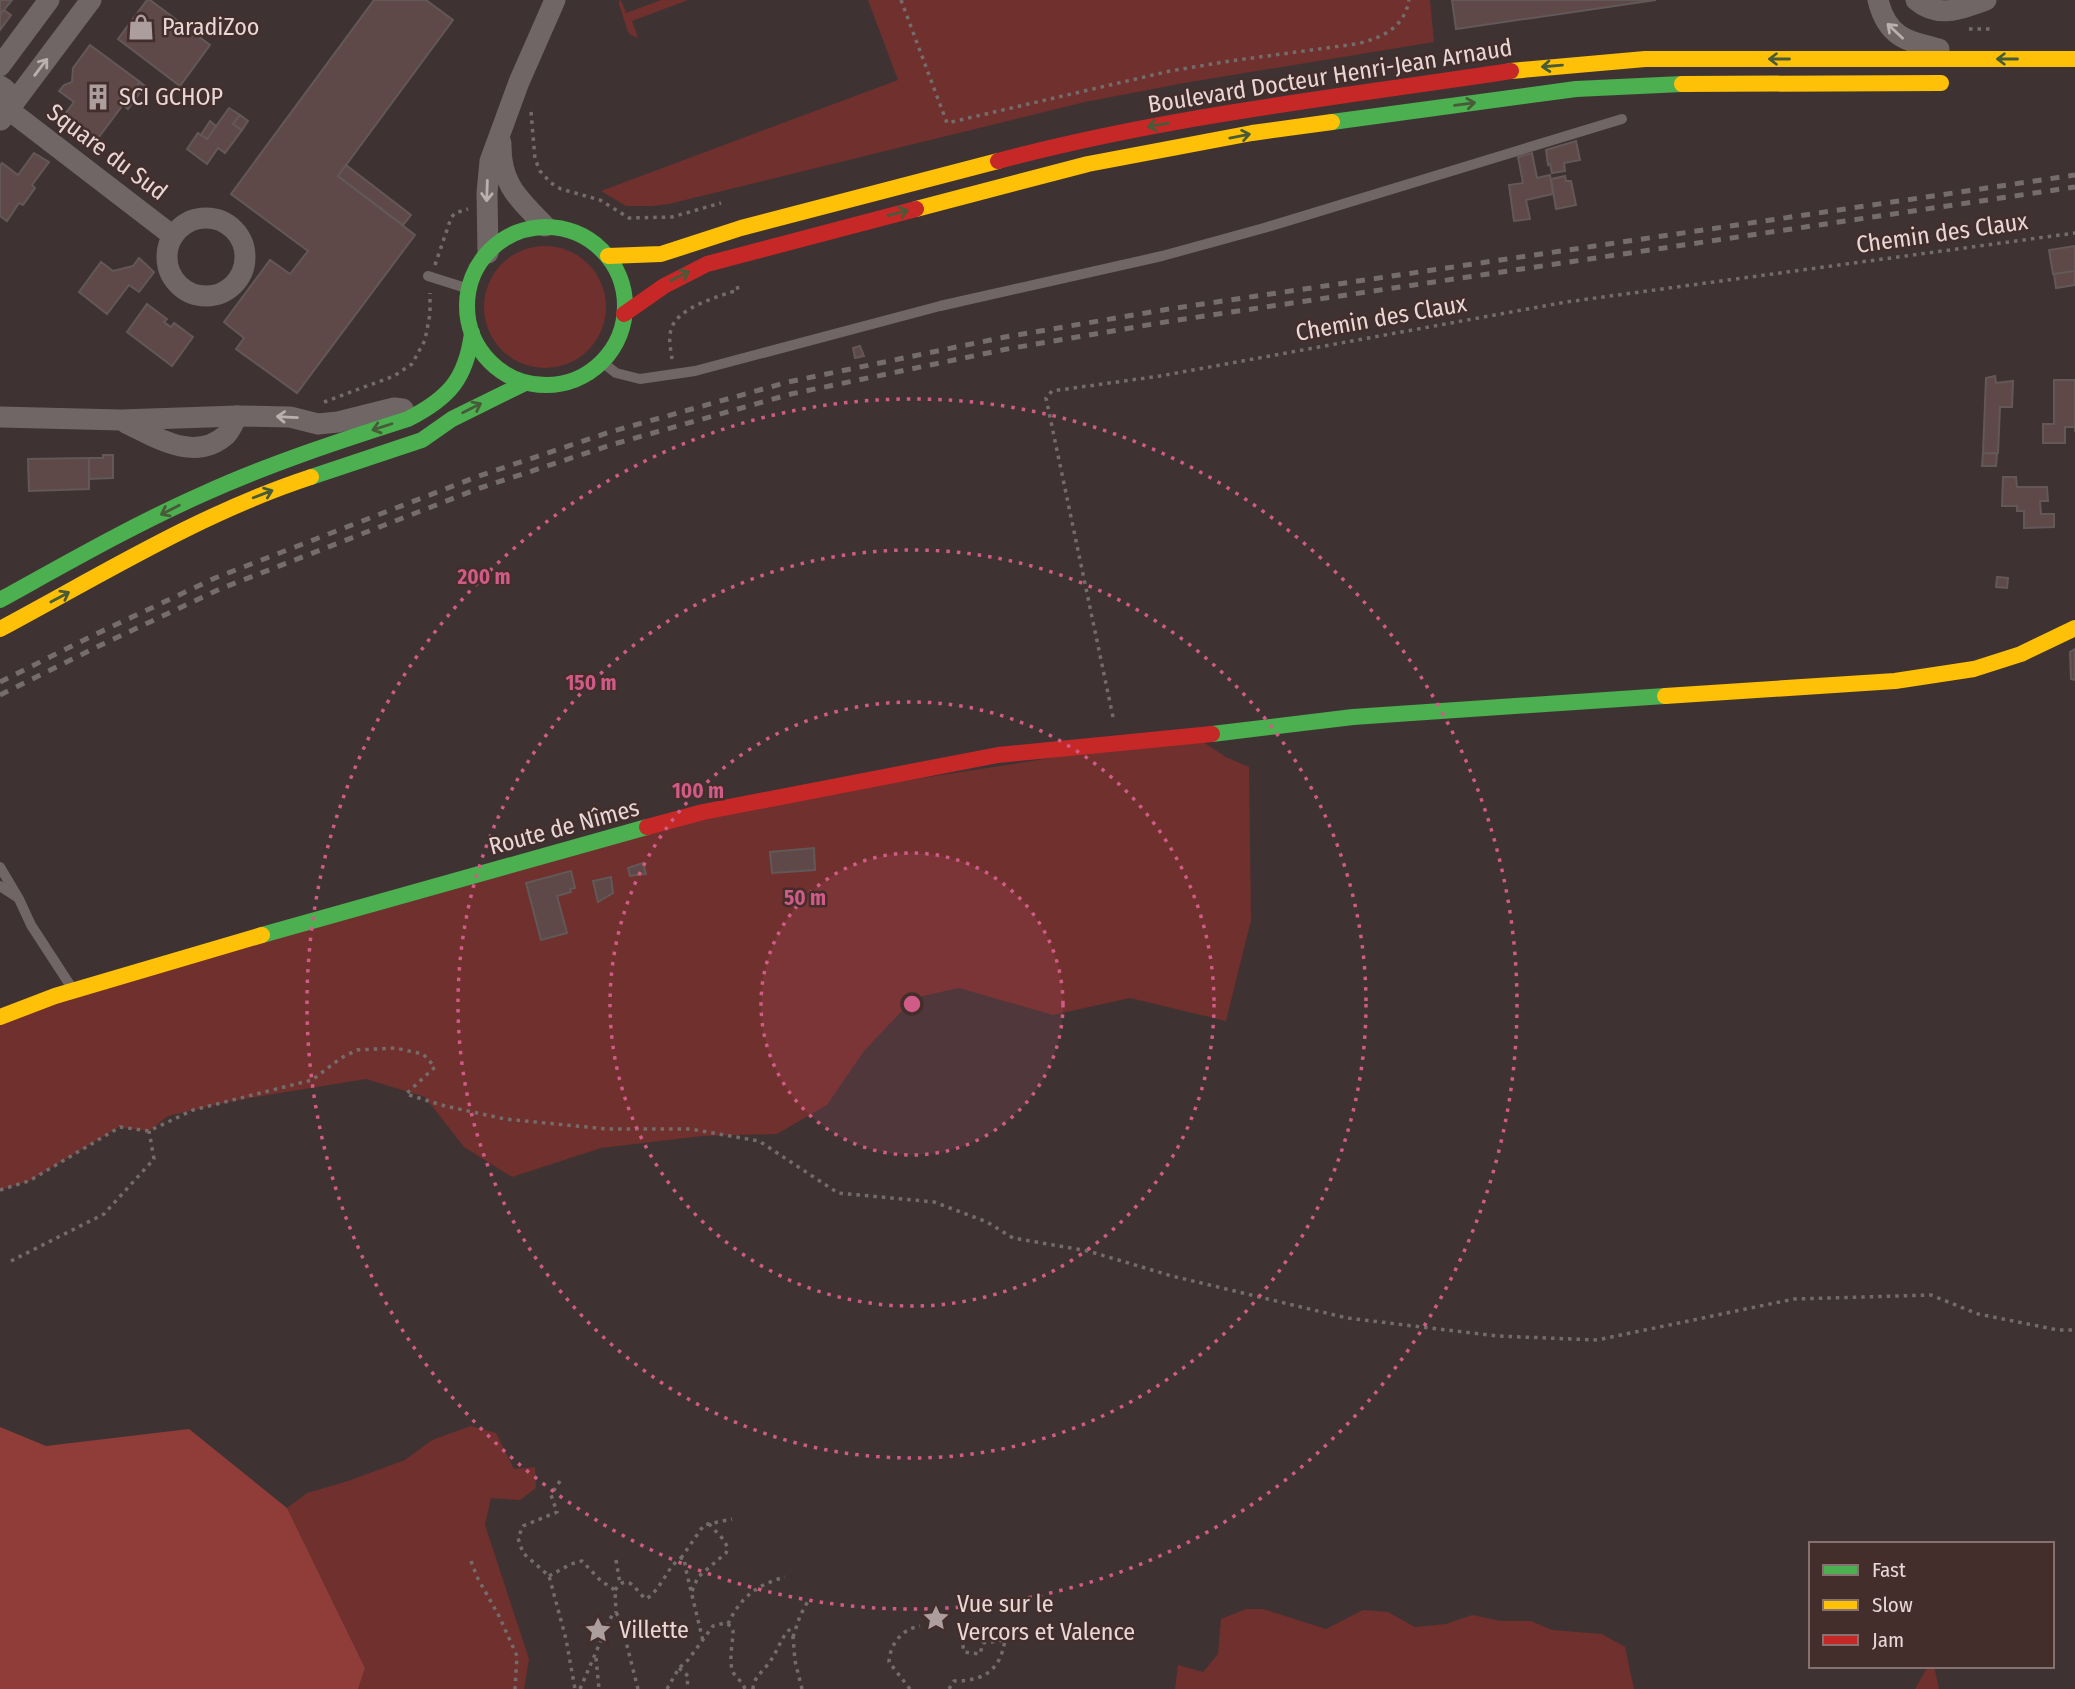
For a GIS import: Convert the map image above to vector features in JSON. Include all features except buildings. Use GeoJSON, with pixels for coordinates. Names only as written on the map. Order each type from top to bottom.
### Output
{"type":"FeatureCollection","features":[{"type":"Feature","properties":{"kind":"main road","name":"Boulevard Docteur Henri-Jean Arnaud"},"geometry":{"type":"LineString","coordinates":[[608,256],[661,254],[741,228],[1008,158],[1112,134],[1210,116],[1517,70],[1646,59],[2075,59]]}},
{"type":"Feature","properties":{"kind":"main road","name":"Boulevard Docteur Henri-Jean Arnaud"},"geometry":{"type":"LineString","coordinates":[[624,314],[654,290],[707,264],[1075,167],[1252,133],[1576,89],[1704,83],[1963,83]]}},
{"type":"Feature","properties":{"kind":"main road"},"geometry":{"type":"LineString","coordinates":[[545,226],[571,232],[589,241],[608,256],[621,282],[624,314],[620,333],[611,351],[601,362],[582,376],[545,386],[525,383],[492,365],[480,350],[468,318],[469,289],[476,270],[488,253],[501,241],[517,233],[545,226]]}},
{"type":"Feature","properties":{"kind":"main road"},"geometry":{"type":"LineString","coordinates":[[0,600],[83,554],[230,482],[426,411],[455,386],[470,355],[472,333]]}},
{"type":"Feature","properties":{"kind":"main road"},"geometry":{"type":"LineString","coordinates":[[0,629],[235,505],[291,483],[422,440],[452,419],[525,383]]}},
{"type":"Feature","properties":{"kind":"main road","name":"Route de Nîmes"},"geometry":{"type":"LineString","coordinates":[[0,1017],[73,991],[389,898],[703,812],[998,755],[1353,717],[1895,681],[1974,669],[2021,654],[2075,628]]}},
{"type":"Feature","properties":{"kind":"street"},"geometry":{"type":"LineString","coordinates":[[0,66],[49,0]]}},
{"type":"Feature","properties":{"kind":"street"},"geometry":{"type":"LineString","coordinates":[[3,116],[91,0]]}},
{"type":"Feature","properties":{"kind":"street"},"geometry":{"type":"LineString","coordinates":[[488,253],[490,161],[555,0]]}},
{"type":"Feature","properties":{"kind":"street"},"geometry":{"type":"LineString","coordinates":[[1878,0],[1886,23],[1903,39],[1975,60]]}},
{"type":"Feature","properties":{"kind":"street"},"geometry":{"type":"LineString","coordinates":[[1916,0],[1937,11],[1948,12],[1986,0]]}},
{"type":"Feature","properties":{"kind":"street"},"geometry":{"type":"LineString","coordinates":[[0,86],[10,94],[11,105],[3,116]]}},
{"type":"Feature","properties":{"kind":"street","name":"Square du Sud"},"geometry":{"type":"LineString","coordinates":[[3,116],[173,236]]}},
{"type":"Feature","properties":{"kind":"street"},"geometry":{"type":"LineString","coordinates":[[501,131],[502,167],[507,182],[545,226]]}},
{"type":"Feature","properties":{"kind":"street"},"geometry":{"type":"LineString","coordinates":[[0,417],[121,420],[237,416],[300,418],[327,424],[394,408],[426,411]]}},
{"type":"Feature","properties":{"kind":"street"},"geometry":{"type":"LineString","coordinates":[[121,420],[173,445],[185,447],[213,443],[226,434],[237,416]]}},
{"type":"Feature","properties":{"kind":"lane"},"geometry":{"type":"LineString","coordinates":[[601,362],[625,377],[640,379],[673,375],[743,359],[940,306],[1163,256],[1622,119]]}},
{"type":"Feature","properties":{"kind":"lane"},"geometry":{"type":"LineString","coordinates":[[430,277],[469,289]]}},
{"type":"Feature","properties":{"kind":"lane"},"geometry":{"type":"LineString","coordinates":[[0,867],[31,925],[73,991]]}},
{"type":"Feature","properties":{"kind":"lane"},"geometry":{"type":"LineString","coordinates":[[0,887],[19,899]]}},
{"type":"Feature","properties":{"kind":"path"},"geometry":{"type":"LineString","coordinates":[[901,0],[947,122],[1170,71],[1375,40],[1386,35],[1398,24],[1407,10],[1409,0]]}},
{"type":"Feature","properties":{"kind":"path"},"geometry":{"type":"LineString","coordinates":[[520,82],[534,97],[531,108],[535,159],[545,178],[561,189],[600,200],[629,218],[684,215],[713,205]]}},
{"type":"Feature","properties":{"kind":"path"},"geometry":{"type":"LineString","coordinates":[[516,195],[545,178]]}},
{"type":"Feature","properties":{"kind":"path"},"geometry":{"type":"LineString","coordinates":[[300,418],[325,401],[394,376],[412,364],[425,340],[430,314],[430,277],[451,218],[461,211],[487,206]]}},
{"type":"Feature","properties":{"kind":"path","name":"Chemin des Claux"},"geometry":{"type":"LineString","coordinates":[[1119,743],[1046,398],[1052,391],[1160,376],[1566,302],[2075,233]]}},
{"type":"Feature","properties":{"kind":"path"},"geometry":{"type":"LineString","coordinates":[[673,375],[670,333],[672,326],[692,308],[738,290],[736,282]]}},
{"type":"Feature","properties":{"kind":"path"},"geometry":{"type":"LineString","coordinates":[[0,1190],[29,1181],[120,1127],[149,1131],[193,1110],[312,1080],[357,1049],[395,1048],[423,1054],[435,1067],[406,1094],[445,1107],[505,1119],[607,1129],[690,1129],[759,1141],[838,1193],[934,1202],[987,1222],[1013,1238],[1088,1251],[1172,1276],[1347,1318],[1497,1336],[1597,1340],[1794,1299],[1931,1295],[1978,1314],[2058,1330],[2075,1329]]}},
{"type":"Feature","properties":{"kind":"path"},"geometry":{"type":"LineString","coordinates":[[11,1261],[104,1214],[154,1159],[149,1131]]}},
{"type":"Feature","properties":{"kind":"path"},"geometry":{"type":"LineString","coordinates":[[559,1481],[551,1495],[557,1512],[523,1526],[518,1538],[523,1553],[549,1576],[578,1689]]}},
{"type":"Feature","properties":{"kind":"path"},"geometry":{"type":"LineString","coordinates":[[638,1689],[620,1618],[616,1613],[615,1590],[626,1582],[634,1584],[646,1599],[705,1525],[732,1519]]}},
{"type":"Feature","properties":{"kind":"path"},"geometry":{"type":"LineString","coordinates":[[691,1593],[698,1577],[726,1553],[728,1548],[709,1524]]}},
{"type":"Feature","properties":{"kind":"path"},"geometry":{"type":"LineString","coordinates":[[681,1558],[684,1558],[703,1641]]}},
{"type":"Feature","properties":{"kind":"path"},"geometry":{"type":"LineString","coordinates":[[616,1560],[620,1584]]}},
{"type":"Feature","properties":{"kind":"path"},"geometry":{"type":"LineString","coordinates":[[471,1561],[517,1656],[515,1689]]}},
{"type":"Feature","properties":{"kind":"path"},"geometry":{"type":"LineString","coordinates":[[549,1576],[582,1561],[601,1581],[615,1590]]}},
{"type":"Feature","properties":{"kind":"path"},"geometry":{"type":"LineString","coordinates":[[728,1624],[748,1594],[785,1577]]}},
{"type":"Feature","properties":{"kind":"path"},"geometry":{"type":"LineString","coordinates":[[802,1689],[795,1661],[793,1637],[808,1601]]}},
{"type":"Feature","properties":{"kind":"path"},"geometry":{"type":"LineString","coordinates":[[578,1689],[585,1679],[612,1615],[616,1613]]}},
{"type":"Feature","properties":{"kind":"path"},"geometry":{"type":"LineString","coordinates":[[667,1689],[679,1668],[713,1626],[719,1623],[732,1626],[732,1669],[745,1689]]}},
{"type":"Feature","properties":{"kind":"path"},"geometry":{"type":"LineString","coordinates":[[910,1689],[888,1662],[888,1658],[899,1635],[910,1628],[920,1626]]}},
{"type":"Feature","properties":{"kind":"path"},"geometry":{"type":"LineString","coordinates":[[949,1689],[954,1681],[973,1679],[992,1670],[1001,1657],[1005,1640],[983,1643],[980,1654],[968,1654],[964,1653],[960,1629]]}},
{"type":"Feature","properties":{"kind":"path"},"geometry":{"type":"LineString","coordinates":[[752,1689],[753,1683],[770,1662],[785,1634],[789,1630],[793,1637]]}},
{"type":"Feature","properties":{"kind":"path"},"geometry":{"type":"LineString","coordinates":[[595,1656],[599,1689]]}},
{"type":"Feature","properties":{"kind":"path"},"geometry":{"type":"LineString","coordinates":[[679,1668],[688,1675],[687,1689]]}},
{"type":"Feature","properties":{"kind":"path"},"geometry":{"type":"LineString","coordinates":[[585,1679],[587,1689]]}},
{"type":"Feature","properties":{"kind":"shaded area"},"geometry":{"type":"Polygon","coordinates":[[[621,0],[626,13],[661,0],[688,0],[632,21],[638,38],[628,32],[619,4],[621,0]]]}},
{"type":"Feature","properties":{"kind":"shaded area"},"geometry":{"type":"Polygon","coordinates":[[[868,0],[1430,0],[1434,42],[1085,102],[669,204],[626,206],[601,191],[898,80],[868,0]]]}},
{"type":"Feature","properties":{"kind":"shaded area"},"geometry":{"type":"Polygon","coordinates":[[[545,246],[568,251],[588,264],[601,284],[606,307],[601,330],[588,350],[568,363],[545,368],[522,363],[502,350],[489,330],[484,307],[489,284],[502,264],[522,251],[545,246]]]}},
{"type":"Feature","properties":{"kind":"shaded area"},"geometry":{"type":"Polygon","coordinates":[[[1194,736],[1226,757],[1249,767],[1251,920],[1226,1021],[1130,998],[1053,1015],[959,988],[914,998],[864,1051],[827,1105],[777,1134],[702,1136],[601,1148],[512,1177],[464,1147],[425,1097],[366,1079],[237,1100],[168,1116],[149,1131],[119,1127],[29,1181],[0,1190],[0,1017],[703,812],[1194,736]]]}},
{"type":"Feature","properties":{"kind":"shaded area"},"geometry":{"type":"Polygon","coordinates":[[[471,1426],[496,1433],[514,1469],[535,1467],[536,1488],[520,1500],[491,1498],[485,1525],[529,1659],[524,1689],[358,1689],[365,1668],[287,1508],[307,1493],[405,1460],[432,1440],[471,1426]]]}},
{"type":"Feature","properties":{"kind":"shaded area"},"geometry":{"type":"Polygon","coordinates":[[[0,1427],[46,1446],[189,1429],[287,1508],[365,1668],[358,1689],[0,1689],[0,1427]]]}},
{"type":"Feature","properties":{"kind":"shaded area"},"geometry":{"type":"Polygon","coordinates":[[[1246,1609],[1263,1609],[1326,1629],[1363,1610],[1388,1612],[1415,1627],[1446,1624],[1472,1615],[1501,1621],[1531,1621],[1552,1630],[1602,1634],[1625,1647],[1634,1689],[1175,1689],[1178,1665],[1203,1672],[1218,1654],[1221,1619],[1246,1609]]]}},
{"type":"Feature","properties":{"kind":"shaded area"},"geometry":{"type":"Polygon","coordinates":[[[1927,1668],[1934,1668],[1939,1689],[1915,1689],[1927,1668]]]}},
{"type":"Feature","properties":{"kind":"railway"},"geometry":{"type":"LineString","coordinates":[[0,682],[215,578],[476,477],[610,432],[788,382],[1005,337],[1169,309],[2075,175]]}},
{"type":"Feature","properties":{"kind":"railway"},"geometry":{"type":"LineString","coordinates":[[0,695],[220,589],[480,488],[614,444],[791,394],[1007,349],[1171,321],[2075,187]]}},
{"type":"Feature","properties":{"kind":"traffic: fast"},"geometry":{"type":"LineString","coordinates":[[1332,122],[1576,89],[1682,84]]}},
{"type":"Feature","properties":{"kind":"traffic: fast"},"geometry":{"type":"LineString","coordinates":[[546,227],[576,233],[602,250],[619,276],[625,306],[619,336],[602,362],[576,379],[546,385],[516,379],[490,362],[473,336],[467,306],[473,276],[490,250],[516,233],[546,227]]}},
{"type":"Feature","properties":{"kind":"traffic: fast"},"geometry":{"type":"LineString","coordinates":[[0,600],[126,531],[203,494],[330,444],[408,419],[445,395],[453,385],[465,363],[472,333]]}},
{"type":"Feature","properties":{"kind":"traffic: fast"},"geometry":{"type":"LineString","coordinates":[[311,477],[422,440],[452,419],[525,383]]}},
{"type":"Feature","properties":{"kind":"traffic: fast"},"geometry":{"type":"LineString","coordinates":[[1212,734],[1353,717],[1665,696]]}},
{"type":"Feature","properties":{"kind":"traffic: fast"},"geometry":{"type":"LineString","coordinates":[[262,935],[647,827]]}},
{"type":"Feature","properties":{"kind":"traffic: slow"},"geometry":{"type":"LineString","coordinates":[[1511,71],[1645,59],[2075,59]]}},
{"type":"Feature","properties":{"kind":"traffic: slow"},"geometry":{"type":"LineString","coordinates":[[1682,84],[1941,83]]}},
{"type":"Feature","properties":{"kind":"traffic: slow"},"geometry":{"type":"LineString","coordinates":[[916,209],[1088,164],[1252,133],[1332,122]]}},
{"type":"Feature","properties":{"kind":"traffic: slow"},"geometry":{"type":"LineString","coordinates":[[608,256],[661,254],[741,228],[998,161]]}},
{"type":"Feature","properties":{"kind":"traffic: slow"},"geometry":{"type":"LineString","coordinates":[[0,629],[191,527],[230,508],[311,477]]}},
{"type":"Feature","properties":{"kind":"traffic: slow"},"geometry":{"type":"LineString","coordinates":[[1665,696],[1895,681],[1974,669],[2021,654],[2075,628]]}},
{"type":"Feature","properties":{"kind":"traffic: slow"},"geometry":{"type":"LineString","coordinates":[[0,1017],[55,996],[262,935]]}},
{"type":"Feature","properties":{"kind":"traffic: jam"},"geometry":{"type":"LineString","coordinates":[[998,161],[1061,145],[1189,120],[1511,71]]}},
{"type":"Feature","properties":{"kind":"traffic: jam"},"geometry":{"type":"LineString","coordinates":[[624,314],[664,286],[707,264],[916,209]]}},
{"type":"Feature","properties":{"kind":"traffic: jam"},"geometry":{"type":"LineString","coordinates":[[647,827],[703,812],[998,755],[1212,734]]}},
{"type":"Feature","properties":{"kind":"place","name":"ParadiZoo"},"geometry":{"type":"Point","coordinates":[141,27]}},
{"type":"Feature","properties":{"kind":"place","name":"SCI GCHOP"},"geometry":{"type":"Point","coordinates":[98,97]}},
{"type":"Feature","properties":{"kind":"place","name":"Vue sur le Vercors et Valence"},"geometry":{"type":"Point","coordinates":[936,1618]}},
{"type":"Feature","properties":{"kind":"place","name":"Villette"},"geometry":{"type":"Point","coordinates":[598,1630]}}]}
